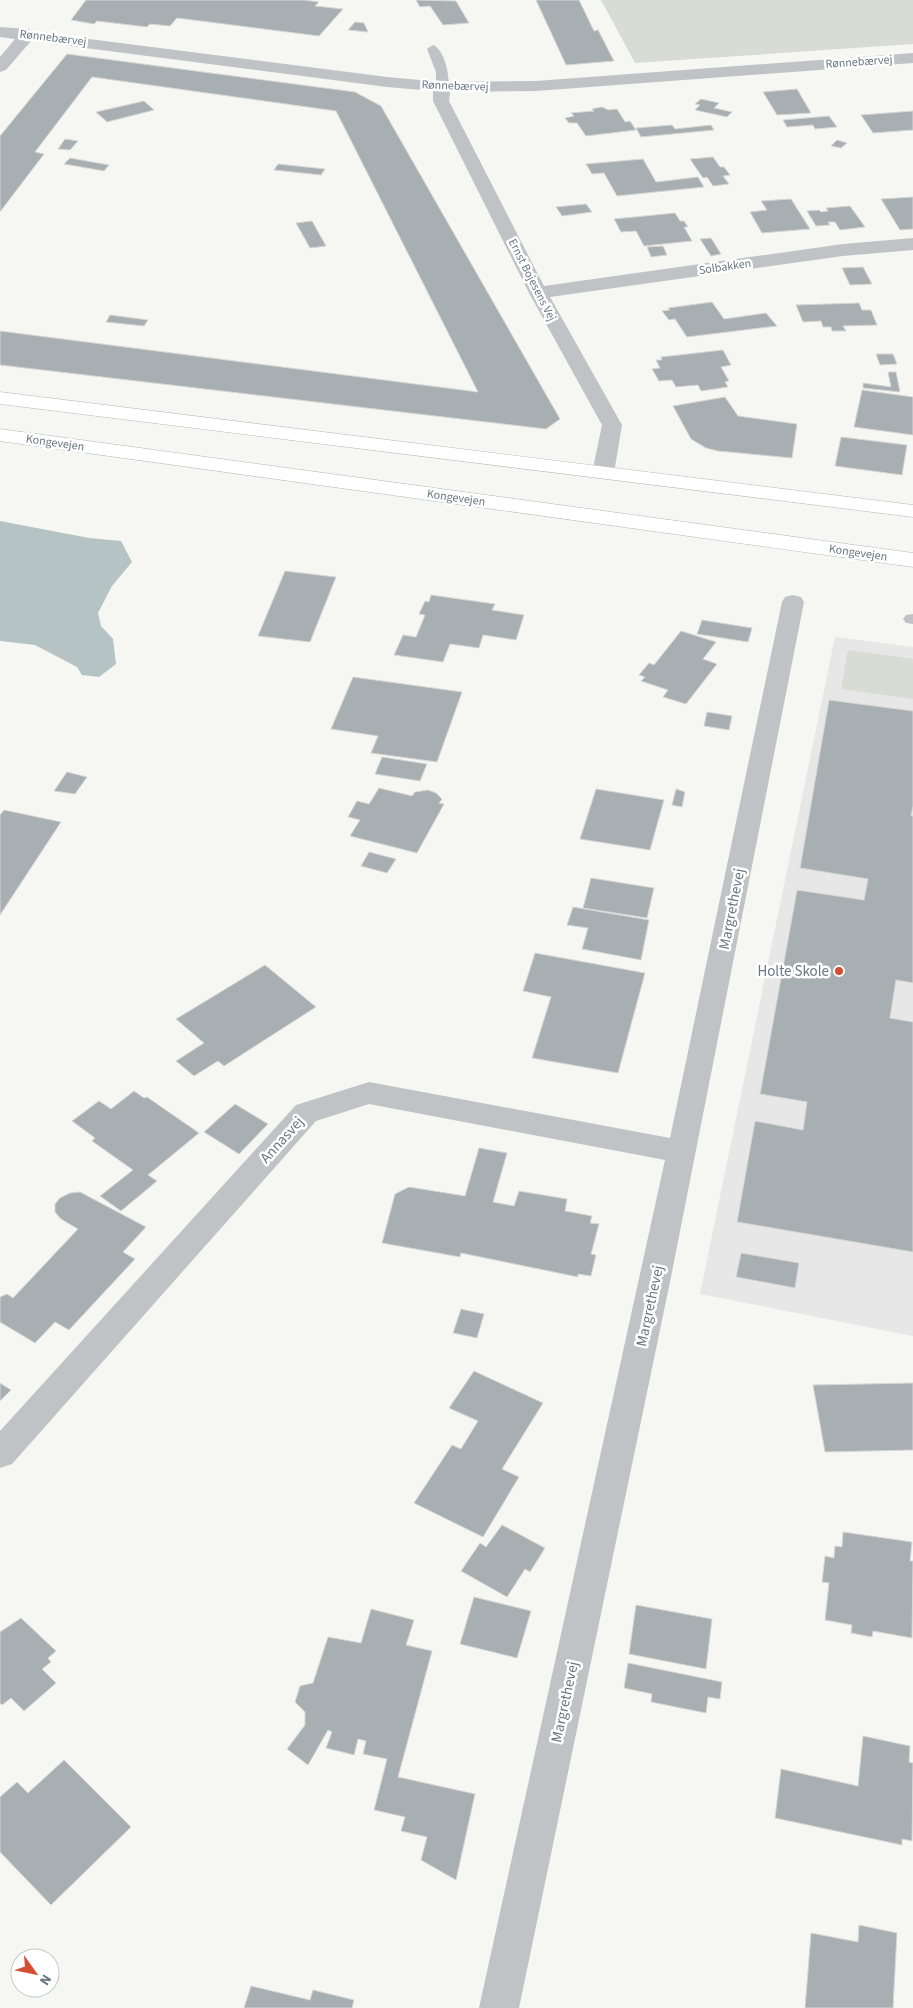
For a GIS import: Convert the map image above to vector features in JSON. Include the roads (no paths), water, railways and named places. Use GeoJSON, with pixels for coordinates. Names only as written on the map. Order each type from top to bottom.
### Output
{"type":"FeatureCollection","features":[{"type":"Feature","properties":{"kind":"main road"},"geometry":{"type":"LineString","coordinates":[[0,398],[913,511]]}},
{"type":"Feature","properties":{"kind":"main road","name":"Kongevejen"},"geometry":{"type":"LineString","coordinates":[[0,435],[913,560]]}},
{"type":"Feature","properties":{"kind":"street","name":"Rønnebærvej"},"geometry":{"type":"LineString","coordinates":[[0,32],[28,34],[387,82],[442,87],[536,86],[913,58]]}},
{"type":"Feature","properties":{"kind":"street"},"geometry":{"type":"LineString","coordinates":[[0,68],[28,34]]}},
{"type":"Feature","properties":{"kind":"street","name":"Ernst Bojesens Vej"},"geometry":{"type":"LineString","coordinates":[[442,87],[441,101],[538,293],[612,425],[603,473]]}},
{"type":"Feature","properties":{"kind":"street","name":"Solbakken"},"geometry":{"type":"LineString","coordinates":[[538,293],[843,250],[913,244]]}},
{"type":"Feature","properties":{"kind":"street","name":"Margrethevej"},"geometry":{"type":"LineString","coordinates":[[499,2008],[682,1152],[793,602]]}},
{"type":"Feature","properties":{"kind":"street","name":"Annasvej"},"geometry":{"type":"LineString","coordinates":[[0,1454],[306,1113],[369,1093],[682,1152]]}},
{"type":"Feature","properties":{"kind":"lane"},"geometry":{"type":"LineString","coordinates":[[433,49],[442,72],[442,87]]}},
{"type":"Feature","properties":{"kind":"place","name":"Holte Skole"},"geometry":{"type":"Point","coordinates":[839,971]}}]}
